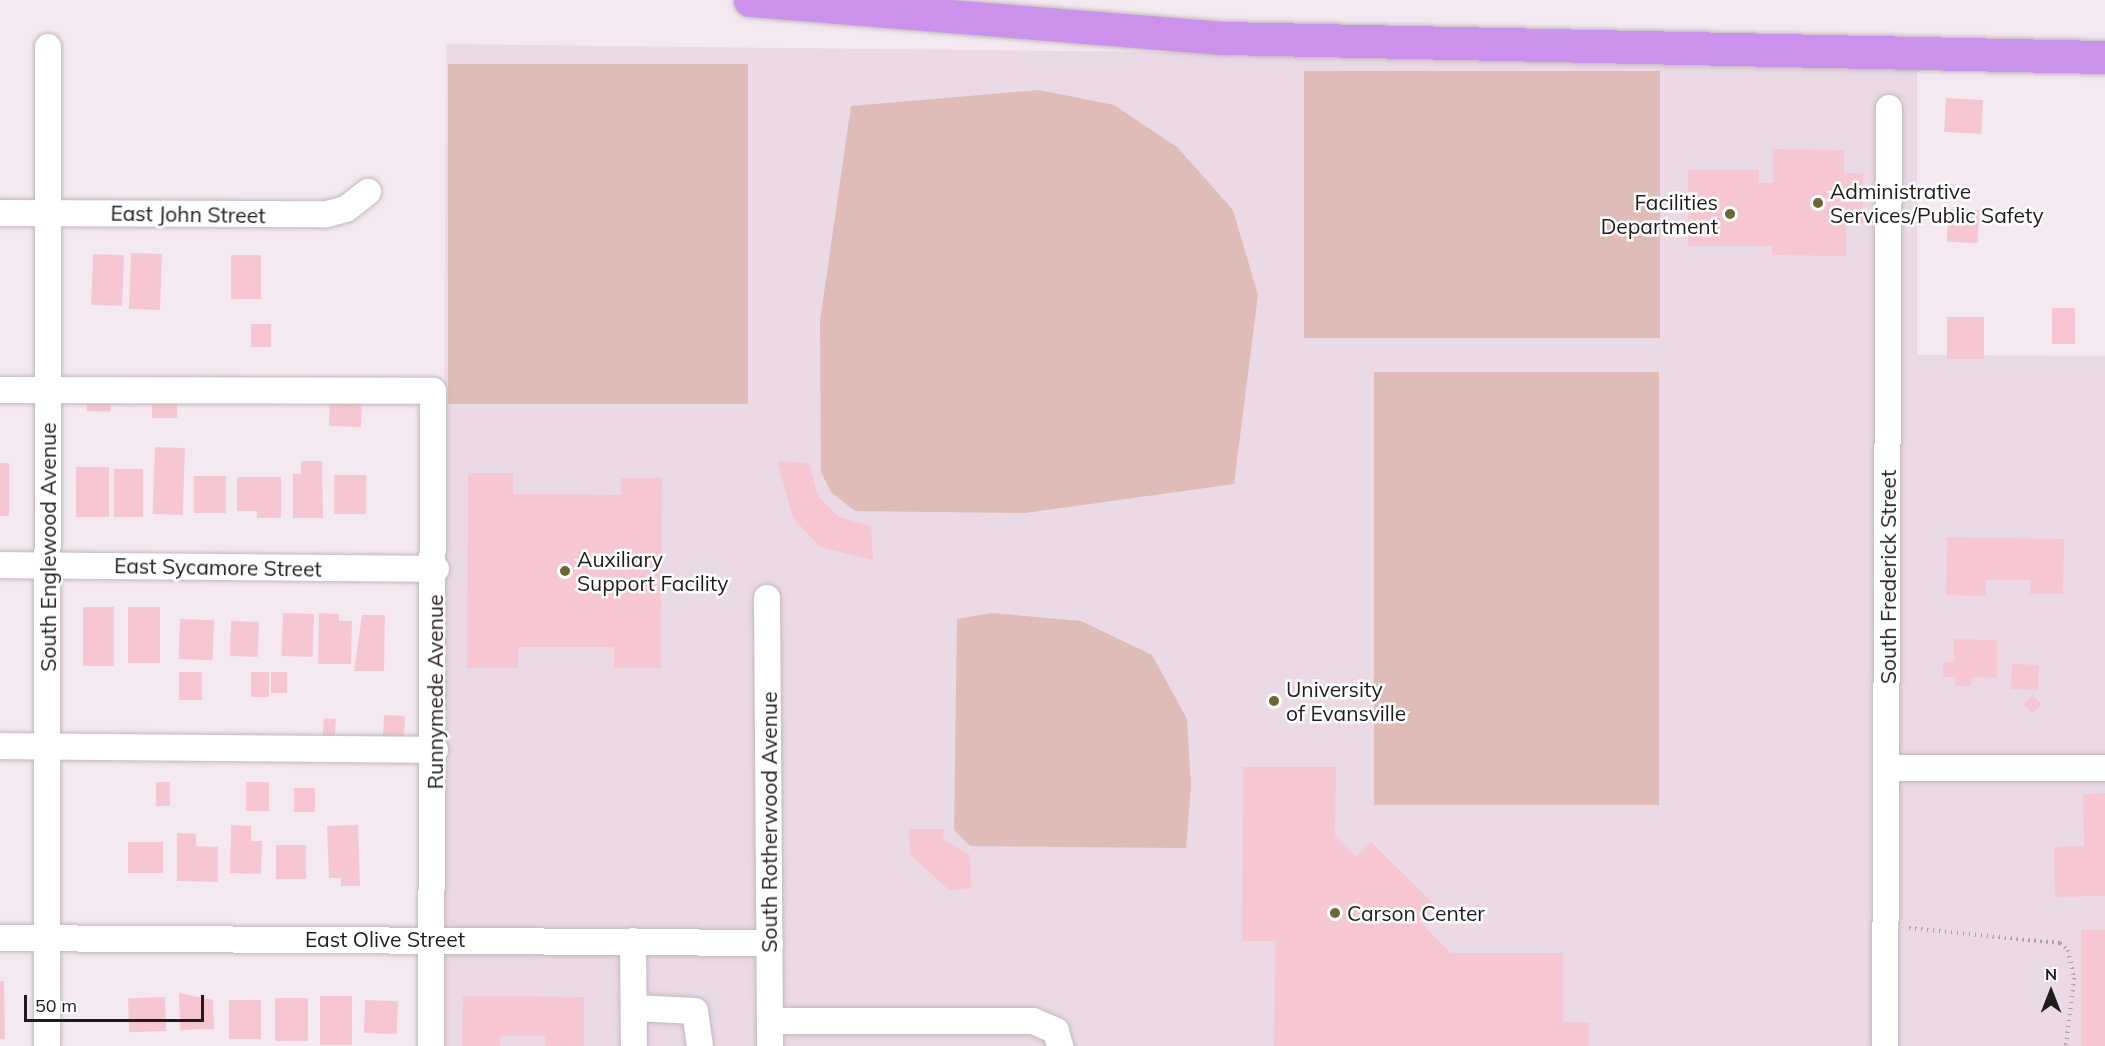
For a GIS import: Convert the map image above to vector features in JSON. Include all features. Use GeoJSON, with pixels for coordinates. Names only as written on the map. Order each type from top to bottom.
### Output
{"type":"FeatureCollection","features":[{"type":"Feature","properties":{"kind":"highway"},"geometry":{"type":"LineString","coordinates":[[750,0],[1224,38],[2105,57]]}},
{"type":"Feature","properties":{"kind":"street","name":"South Englewood Avenue"},"geometry":{"type":"LineString","coordinates":[[47,1046],[50,938],[47,565],[48,47]]}},
{"type":"Feature","properties":{"kind":"street","name":"South Frederick Street"},"geometry":{"type":"LineString","coordinates":[[1885,1046],[1889,108]]}},
{"type":"Feature","properties":{"kind":"street","name":"East John Street"},"geometry":{"type":"LineString","coordinates":[[0,213],[327,214],[346,209],[368,192]]}},
{"type":"Feature","properties":{"kind":"street"},"geometry":{"type":"LineString","coordinates":[[0,390],[49,391]]}},
{"type":"Feature","properties":{"kind":"street","name":"Runnymede Avenue"},"geometry":{"type":"LineString","coordinates":[[49,391],[433,391],[435,750],[431,1046]]}},
{"type":"Feature","properties":{"kind":"street","name":"East Sycamore Street"},"geometry":{"type":"LineString","coordinates":[[0,565],[435,569]]}},
{"type":"Feature","properties":{"kind":"street","name":"South Rotherwood Avenue"},"geometry":{"type":"LineString","coordinates":[[767,598],[770,1034]]}},
{"type":"Feature","properties":{"kind":"street"},"geometry":{"type":"LineString","coordinates":[[0,746],[435,750]]}},
{"type":"Feature","properties":{"kind":"street"},"geometry":{"type":"LineString","coordinates":[[1886,768],[2105,768]]}},
{"type":"Feature","properties":{"kind":"street","name":"East Olive Street"},"geometry":{"type":"LineString","coordinates":[[0,938],[770,943]]}},
{"type":"Feature","properties":{"kind":"street"},"geometry":{"type":"LineString","coordinates":[[633,941],[634,1046]]}},
{"type":"Feature","properties":{"kind":"street"},"geometry":{"type":"LineString","coordinates":[[634,1008],[695,1011],[700,1046]]}},
{"type":"Feature","properties":{"kind":"street"},"geometry":{"type":"LineString","coordinates":[[770,1034],[1033,1022],[1056,1031],[1060,1046]]}},
{"type":"Feature","properties":{"kind":"path"},"geometry":{"type":"LineString","coordinates":[[1902,928],[2060,943],[2068,950],[2074,978],[2066,1046]]}},
{"type":"Feature","properties":{"kind":"shaded area","name":"University of Evansville"},"geometry":{"type":"Polygon","coordinates":[[[446,44],[1917,61],[1917,355],[2105,356],[2105,1046],[441,1046],[446,44]]]}},
{"type":"Feature","properties":{"kind":"shaded area"},"geometry":{"type":"Polygon","coordinates":[[[448,64],[748,64],[748,404],[448,404],[448,64]]]}},
{"type":"Feature","properties":{"kind":"shaded area"},"geometry":{"type":"Polygon","coordinates":[[[1304,71],[1660,71],[1660,338],[1304,338],[1304,71]]]}},
{"type":"Feature","properties":{"kind":"shaded area"},"geometry":{"type":"Polygon","coordinates":[[[1039,90],[1114,105],[1177,147],[1233,210],[1258,295],[1234,484],[1025,513],[855,511],[831,492],[821,472],[820,321],[851,106],[1039,90]]]}},
{"type":"Feature","properties":{"kind":"shaded area"},"geometry":{"type":"Polygon","coordinates":[[[1374,372],[1659,372],[1659,805],[1374,805],[1374,372]]]}},
{"type":"Feature","properties":{"kind":"shaded area"},"geometry":{"type":"Polygon","coordinates":[[[992,613],[1081,621],[1152,655],[1187,719],[1191,787],[1186,848],[970,846],[954,830],[957,619],[992,613]]]}},
{"type":"Feature","properties":{"kind":"building"},"geometry":{"type":"Polygon","coordinates":[[[1946,98],[1983,100],[1981,134],[1944,132],[1946,98]]]}},
{"type":"Feature","properties":{"kind":"building"},"geometry":{"type":"Polygon","coordinates":[[[1773,149],[1844,150],[1844,173],[1863,173],[1863,224],[1846,224],[1846,256],[1772,255],[1772,246],[1688,246],[1688,170],[1759,170],[1759,183],[1773,183],[1773,149]]]}},
{"type":"Feature","properties":{"kind":"building"},"geometry":{"type":"Polygon","coordinates":[[[1948,209],[1979,210],[1978,243],[1947,242],[1948,209]]]}},
{"type":"Feature","properties":{"kind":"building"},"geometry":{"type":"Polygon","coordinates":[[[131,253],[162,254],[160,310],[129,309],[131,253]]]}},
{"type":"Feature","properties":{"kind":"building"},"geometry":{"type":"Polygon","coordinates":[[[93,254],[124,255],[122,306],[91,305],[93,254]]]}},
{"type":"Feature","properties":{"kind":"building"},"geometry":{"type":"Polygon","coordinates":[[[231,255],[261,255],[261,299],[231,299],[231,255]]]}},
{"type":"Feature","properties":{"kind":"building"},"geometry":{"type":"Polygon","coordinates":[[[2052,308],[2075,308],[2075,344],[2052,344],[2052,308]]]}},
{"type":"Feature","properties":{"kind":"building"},"geometry":{"type":"Polygon","coordinates":[[[1947,317],[1984,317],[1984,359],[1947,359],[1947,317]]]}},
{"type":"Feature","properties":{"kind":"building"},"geometry":{"type":"Polygon","coordinates":[[[251,324],[271,324],[271,347],[251,347],[251,324]]]}},
{"type":"Feature","properties":{"kind":"building"},"geometry":{"type":"Polygon","coordinates":[[[87,396],[111,397],[110,412],[86,411],[87,396]]]}},
{"type":"Feature","properties":{"kind":"building"},"geometry":{"type":"Polygon","coordinates":[[[152,396],[177,396],[177,418],[152,418],[152,396]]]}},
{"type":"Feature","properties":{"kind":"building"},"geometry":{"type":"Polygon","coordinates":[[[330,397],[362,398],[361,427],[329,426],[330,397]]]}},
{"type":"Feature","properties":{"kind":"building"},"geometry":{"type":"Polygon","coordinates":[[[155,447],[185,448],[183,515],[153,514],[155,447]]]}},
{"type":"Feature","properties":{"kind":"building"},"geometry":{"type":"Polygon","coordinates":[[[301,461],[322,461],[323,518],[293,518],[293,474],[301,474],[301,461]]]}},
{"type":"Feature","properties":{"kind":"building"},"geometry":{"type":"Polygon","coordinates":[[[777,461],[809,463],[818,496],[839,517],[871,526],[873,560],[820,547],[793,518],[777,461]]]}},
{"type":"Feature","properties":{"kind":"building"},"geometry":{"type":"Polygon","coordinates":[[[0,463],[9,463],[9,516],[0,516],[0,463]]]}},
{"type":"Feature","properties":{"kind":"building"},"geometry":{"type":"Polygon","coordinates":[[[76,467],[109,467],[109,517],[76,517],[76,467]]]}},
{"type":"Feature","properties":{"kind":"building"},"geometry":{"type":"Polygon","coordinates":[[[114,469],[143,469],[143,517],[114,517],[114,469]]]}},
{"type":"Feature","properties":{"kind":"building","name":"Auxiliary Support Facility"},"geometry":{"type":"Polygon","coordinates":[[[468,473],[513,473],[513,494],[621,495],[621,478],[662,478],[661,668],[614,668],[614,647],[518,647],[518,668],[467,668],[468,473]]]}},
{"type":"Feature","properties":{"kind":"building"},"geometry":{"type":"Polygon","coordinates":[[[334,475],[366,475],[366,514],[334,514],[334,475]]]}},
{"type":"Feature","properties":{"kind":"building"},"geometry":{"type":"Polygon","coordinates":[[[194,476],[226,476],[226,513],[194,513],[194,476]]]}},
{"type":"Feature","properties":{"kind":"building"},"geometry":{"type":"Polygon","coordinates":[[[237,477],[281,477],[281,518],[257,518],[257,511],[237,511],[237,477]]]}},
{"type":"Feature","properties":{"kind":"building"},"geometry":{"type":"Polygon","coordinates":[[[1947,537],[2064,539],[2063,594],[2030,594],[2031,580],[1986,580],[1986,596],[1946,595],[1947,537]]]}},
{"type":"Feature","properties":{"kind":"building"},"geometry":{"type":"Polygon","coordinates":[[[83,607],[114,607],[114,666],[83,666],[83,607]]]}},
{"type":"Feature","properties":{"kind":"building"},"geometry":{"type":"Polygon","coordinates":[[[128,607],[160,607],[160,663],[128,663],[128,607]]]}},
{"type":"Feature","properties":{"kind":"building"},"geometry":{"type":"Polygon","coordinates":[[[283,613],[314,614],[312,657],[281,656],[283,613]]]}},
{"type":"Feature","properties":{"kind":"building"},"geometry":{"type":"Polygon","coordinates":[[[319,613],[339,614],[339,621],[352,621],[351,664],[318,664],[319,613]]]}},
{"type":"Feature","properties":{"kind":"building"},"geometry":{"type":"Polygon","coordinates":[[[362,615],[385,615],[384,671],[354,671],[362,615]]]}},
{"type":"Feature","properties":{"kind":"building"},"geometry":{"type":"Polygon","coordinates":[[[180,619],[214,620],[213,660],[179,659],[180,619]]]}},
{"type":"Feature","properties":{"kind":"building"},"geometry":{"type":"Polygon","coordinates":[[[231,621],[259,622],[258,657],[230,656],[231,621]]]}},
{"type":"Feature","properties":{"kind":"building"},"geometry":{"type":"Polygon","coordinates":[[[1954,639],[1997,640],[1997,678],[1972,677],[1971,686],[1955,686],[1955,677],[1943,677],[1943,662],[1954,662],[1954,639]]]}},
{"type":"Feature","properties":{"kind":"building"},"geometry":{"type":"Polygon","coordinates":[[[2012,664],[2039,665],[2038,690],[2011,689],[2012,664]]]}},
{"type":"Feature","properties":{"kind":"building"},"geometry":{"type":"Polygon","coordinates":[[[179,672],[202,672],[202,700],[179,700],[179,672]]]}},
{"type":"Feature","properties":{"kind":"building"},"geometry":{"type":"Polygon","coordinates":[[[251,672],[269,672],[269,697],[251,697],[251,672]]]}},
{"type":"Feature","properties":{"kind":"building"},"geometry":{"type":"Polygon","coordinates":[[[271,672],[287,672],[287,693],[271,693],[271,672]]]}},
{"type":"Feature","properties":{"kind":"building"},"geometry":{"type":"Polygon","coordinates":[[[2032,695],[2042,704],[2033,713],[2023,705],[2032,695]]]}},
{"type":"Feature","properties":{"kind":"building"},"geometry":{"type":"Polygon","coordinates":[[[384,715],[405,716],[404,741],[383,740],[384,715]]]}},
{"type":"Feature","properties":{"kind":"building"},"geometry":{"type":"Polygon","coordinates":[[[324,718],[336,719],[334,740],[322,739],[324,718]]]}},
{"type":"Feature","properties":{"kind":"building","name":"Carson Center"},"geometry":{"type":"Polygon","coordinates":[[[1243,767],[1336,767],[1335,836],[1356,857],[1371,842],[1435,905],[1419,921],[1451,953],[1563,953],[1563,1022],[1589,1023],[1589,1046],[1274,1046],[1275,941],[1242,941],[1243,767]]]}},
{"type":"Feature","properties":{"kind":"building"},"geometry":{"type":"Polygon","coordinates":[[[156,782],[170,782],[170,806],[156,806],[156,782]]]}},
{"type":"Feature","properties":{"kind":"building"},"geometry":{"type":"Polygon","coordinates":[[[246,782],[269,782],[269,811],[246,811],[246,782]]]}},
{"type":"Feature","properties":{"kind":"building"},"geometry":{"type":"Polygon","coordinates":[[[294,788],[315,788],[315,812],[294,812],[294,788]]]}},
{"type":"Feature","properties":{"kind":"building"},"geometry":{"type":"Polygon","coordinates":[[[2105,793],[2105,896],[2055,897],[2054,847],[2084,846],[2083,794],[2105,793]]]}},
{"type":"Feature","properties":{"kind":"building"},"geometry":{"type":"Polygon","coordinates":[[[231,825],[251,826],[251,841],[262,841],[261,874],[230,873],[231,825]]]}},
{"type":"Feature","properties":{"kind":"building"},"geometry":{"type":"Polygon","coordinates":[[[358,825],[360,886],[341,886],[341,878],[329,878],[327,826],[358,825]]]}},
{"type":"Feature","properties":{"kind":"building"},"geometry":{"type":"Polygon","coordinates":[[[909,829],[944,829],[943,839],[970,855],[971,888],[949,890],[910,854],[909,829]]]}},
{"type":"Feature","properties":{"kind":"building"},"geometry":{"type":"Polygon","coordinates":[[[177,833],[196,834],[196,846],[218,847],[218,882],[177,881],[177,833]]]}},
{"type":"Feature","properties":{"kind":"building"},"geometry":{"type":"Polygon","coordinates":[[[128,842],[163,842],[163,873],[128,873],[128,842]]]}},
{"type":"Feature","properties":{"kind":"building"},"geometry":{"type":"Polygon","coordinates":[[[276,845],[306,845],[306,879],[276,879],[276,845]]]}},
{"type":"Feature","properties":{"kind":"building"},"geometry":{"type":"Polygon","coordinates":[[[2081,930],[2105,930],[2105,1046],[2081,1046],[2081,930]]]}},
{"type":"Feature","properties":{"kind":"building"},"geometry":{"type":"Polygon","coordinates":[[[0,981],[4,981],[5,1039],[0,1039],[0,981]]]}},
{"type":"Feature","properties":{"kind":"building"},"geometry":{"type":"Polygon","coordinates":[[[179,993],[213,1000],[214,1029],[180,1030],[179,993]]]}},
{"type":"Feature","properties":{"kind":"building"},"geometry":{"type":"Polygon","coordinates":[[[320,996],[352,996],[352,1045],[320,1045],[320,996]]]}},
{"type":"Feature","properties":{"kind":"building"},"geometry":{"type":"Polygon","coordinates":[[[463,996],[584,997],[584,1046],[545,1046],[545,1036],[500,1036],[500,1046],[462,1046],[463,996]]]}},
{"type":"Feature","properties":{"kind":"building"},"geometry":{"type":"Polygon","coordinates":[[[165,997],[166,1031],[129,1032],[128,998],[165,997]]]}},
{"type":"Feature","properties":{"kind":"building"},"geometry":{"type":"Polygon","coordinates":[[[275,998],[308,998],[308,1041],[275,1041],[275,998]]]}},
{"type":"Feature","properties":{"kind":"building"},"geometry":{"type":"Polygon","coordinates":[[[229,1000],[261,1000],[261,1039],[229,1039],[229,1000]]]}},
{"type":"Feature","properties":{"kind":"building"},"geometry":{"type":"Polygon","coordinates":[[[365,1000],[398,1001],[397,1034],[364,1033],[365,1000]]]}},
{"type":"Feature","properties":{"kind":"place","name":"Administrative Services/Public Safety"},"geometry":{"type":"Point","coordinates":[1818,203]}},
{"type":"Feature","properties":{"kind":"place","name":"Facilities Department"},"geometry":{"type":"Point","coordinates":[1730,214]}},
{"type":"Feature","properties":{"kind":"place","name":"Auxiliary Support Facility"},"geometry":{"type":"Point","coordinates":[565,571]}},
{"type":"Feature","properties":{"kind":"place","name":"University of Evansville"},"geometry":{"type":"Point","coordinates":[1274,701]}},
{"type":"Feature","properties":{"kind":"place","name":"Carson Center"},"geometry":{"type":"Point","coordinates":[1335,913]}}]}
